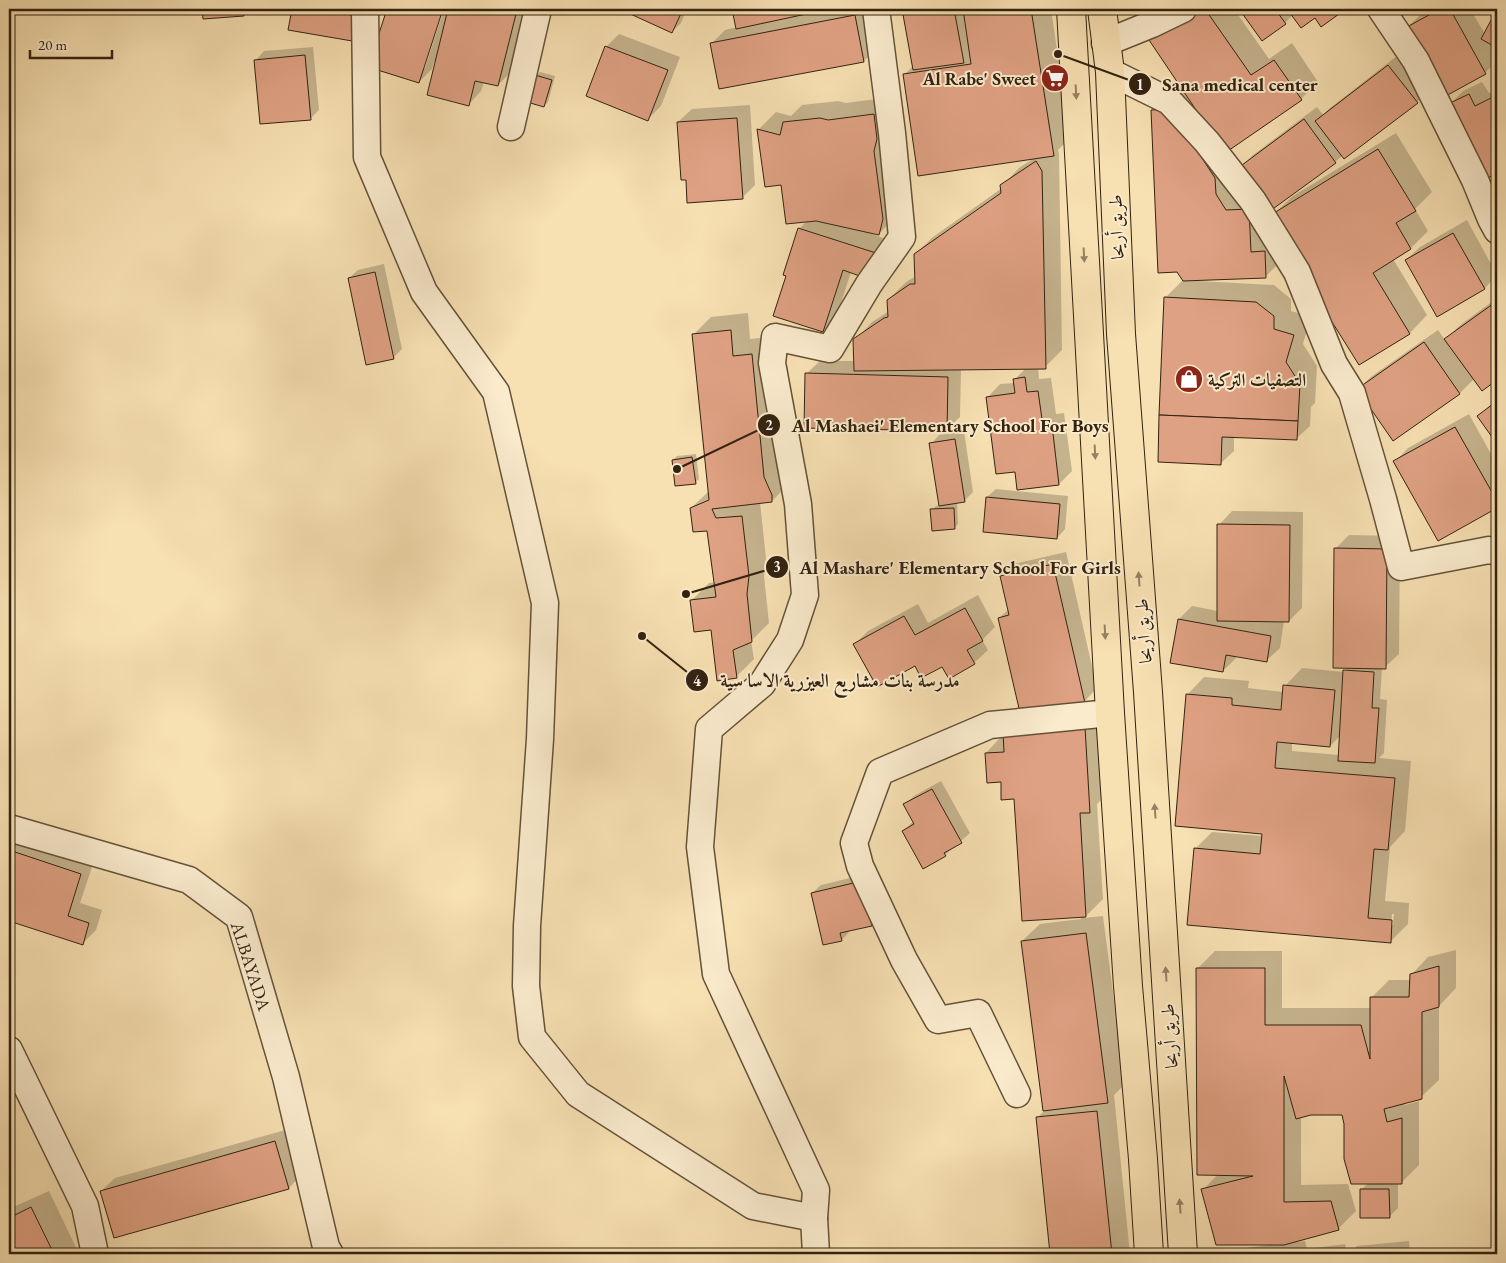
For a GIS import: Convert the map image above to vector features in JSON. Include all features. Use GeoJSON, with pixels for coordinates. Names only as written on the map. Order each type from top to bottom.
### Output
{"type":"FeatureCollection","features":[{"type":"Feature","properties":{"kind":"main road","name":"طريق أريحا"},"geometry":{"type":"LineString","coordinates":[[1071,9],[1110,713],[1128,986],[1149,1254]]}},
{"type":"Feature","properties":{"kind":"main road","name":"طريق أريحا"},"geometry":{"type":"LineString","coordinates":[[1102,9],[1110,72],[1121,334],[1148,692],[1183,1254]]}},
{"type":"Feature","properties":{"kind":"street"},"geometry":{"type":"LineString","coordinates":[[365,9],[367,157],[424,292],[496,392],[545,603],[540,739],[527,926],[526,986],[532,1037],[578,1094],[752,1206],[814,1218]]}},
{"type":"Feature","properties":{"kind":"street"},"geometry":{"type":"LineString","coordinates":[[511,127],[538,9]]}},
{"type":"Feature","properties":{"kind":"street"},"geometry":{"type":"LineString","coordinates":[[816,1254],[814,1218],[816,1190],[716,974],[700,847],[709,729],[762,684],[790,640],[805,595],[798,504],[772,363],[775,337],[830,349],[869,284],[902,237],[892,133],[876,9]]}},
{"type":"Feature","properties":{"kind":"street"},"geometry":{"type":"LineString","coordinates":[[1105,43],[1183,9]]}},
{"type":"Feature","properties":{"kind":"street"},"geometry":{"type":"LineString","coordinates":[[1381,9],[1416,61],[1476,180],[1497,230]]}},
{"type":"Feature","properties":{"kind":"street"},"geometry":{"type":"LineString","coordinates":[[1110,72],[1169,101],[1207,142],[1253,201],[1297,272],[1334,364],[1352,393],[1401,567],[1489,550],[1497,552]]}},
{"type":"Feature","properties":{"kind":"street"},"geometry":{"type":"LineString","coordinates":[[1017,1094],[978,1013],[938,1020],[900,951],[860,866],[854,843],[880,772],[990,725],[1110,713]]}},
{"type":"Feature","properties":{"kind":"street","name":"ALBAYADA"},"geometry":{"type":"LineString","coordinates":[[9,828],[189,880],[238,917],[286,1077],[326,1248],[330,1254]]}},
{"type":"Feature","properties":{"kind":"street"},"geometry":{"type":"LineString","coordinates":[[9,1050],[85,1206],[95,1254]]}},
{"type":"Feature","properties":{"kind":"building"},"geometry":{"type":"Polygon","coordinates":[[[202,9],[243,9],[244,16],[203,19],[202,9]]]}},
{"type":"Feature","properties":{"kind":"building"},"geometry":{"type":"Polygon","coordinates":[[[292,9],[347,9],[346,14],[362,17],[358,42],[288,30],[292,9]]]}},
{"type":"Feature","properties":{"kind":"building"},"geometry":{"type":"Polygon","coordinates":[[[387,9],[443,9],[419,83],[368,67],[387,9]]]}},
{"type":"Feature","properties":{"kind":"building"},"geometry":{"type":"Polygon","coordinates":[[[448,9],[517,10],[498,86],[475,81],[469,106],[427,95],[448,9]]]}},
{"type":"Feature","properties":{"kind":"building"},"geometry":{"type":"Polygon","coordinates":[[[627,9],[683,9],[672,33],[626,12],[627,9]]]}},
{"type":"Feature","properties":{"kind":"building"},"geometry":{"type":"Polygon","coordinates":[[[732,9],[830,9],[736,29],[732,9]]]}},
{"type":"Feature","properties":{"kind":"building"},"geometry":{"type":"Polygon","coordinates":[[[902,9],[954,9],[964,63],[913,70],[902,9]]]}},
{"type":"Feature","properties":{"kind":"building"},"geometry":{"type":"Polygon","coordinates":[[[963,9],[1031,9],[1054,156],[918,176],[903,74],[971,64],[963,9]]]}},
{"type":"Feature","properties":{"kind":"building"},"geometry":{"type":"Polygon","coordinates":[[[1189,9],[1205,9],[1251,75],[1274,60],[1302,100],[1225,153],[1147,37],[1189,9]]]}},
{"type":"Feature","properties":{"kind":"building"},"geometry":{"type":"Polygon","coordinates":[[[1239,9],[1275,9],[1286,24],[1262,41],[1239,9]]]}},
{"type":"Feature","properties":{"kind":"building"},"geometry":{"type":"Polygon","coordinates":[[[1287,9],[1346,9],[1321,27],[1315,18],[1301,28],[1287,9]]]}},
{"type":"Feature","properties":{"kind":"building"},"geometry":{"type":"Polygon","coordinates":[[[1440,9],[1450,9],[1486,74],[1444,97],[1405,28],[1440,9]]]}},
{"type":"Feature","properties":{"kind":"building"},"geometry":{"type":"Polygon","coordinates":[[[1497,9],[1497,48],[1481,39],[1497,9]]]}},
{"type":"Feature","properties":{"kind":"building"},"geometry":{"type":"Polygon","coordinates":[[[855,15],[864,62],[719,89],[710,43],[855,15]]]}},
{"type":"Feature","properties":{"kind":"building"},"geometry":{"type":"Polygon","coordinates":[[[605,46],[668,70],[648,121],[586,96],[605,46]]]}},
{"type":"Feature","properties":{"kind":"building"},"geometry":{"type":"Polygon","coordinates":[[[305,55],[311,120],[260,124],[254,60],[305,55]]]}},
{"type":"Feature","properties":{"kind":"building"},"geometry":{"type":"Polygon","coordinates":[[[1388,65],[1418,103],[1344,159],[1315,121],[1388,65]]]}},
{"type":"Feature","properties":{"kind":"building"},"geometry":{"type":"Polygon","coordinates":[[[535,75],[552,80],[544,107],[527,102],[535,75]]]}},
{"type":"Feature","properties":{"kind":"building"},"geometry":{"type":"Polygon","coordinates":[[[1469,94],[1475,106],[1497,95],[1497,173],[1486,179],[1448,104],[1469,94]]]}},
{"type":"Feature","properties":{"kind":"building"},"geometry":{"type":"Polygon","coordinates":[[[1170,109],[1215,178],[1216,194],[1226,210],[1249,209],[1251,252],[1265,251],[1266,278],[1183,281],[1177,272],[1158,273],[1151,110],[1170,109]]]}},
{"type":"Feature","properties":{"kind":"building"},"geometry":{"type":"Polygon","coordinates":[[[874,114],[877,139],[874,151],[883,219],[879,235],[816,221],[786,224],[781,185],[765,187],[757,129],[780,135],[783,122],[820,118],[828,120],[874,114]]]}},
{"type":"Feature","properties":{"kind":"building"},"geometry":{"type":"Polygon","coordinates":[[[737,118],[743,199],[687,203],[686,180],[681,180],[677,122],[737,118]]]}},
{"type":"Feature","properties":{"kind":"building"},"geometry":{"type":"Polygon","coordinates":[[[1304,119],[1336,163],[1270,211],[1238,168],[1304,119]]]}},
{"type":"Feature","properties":{"kind":"building"},"geometry":{"type":"Polygon","coordinates":[[[1378,149],[1416,211],[1396,223],[1411,249],[1373,273],[1410,334],[1359,365],[1317,298],[1321,296],[1289,243],[1274,213],[1378,149]]]}},
{"type":"Feature","properties":{"kind":"building"},"geometry":{"type":"Polygon","coordinates":[[[1036,161],[1042,171],[1046,369],[854,371],[853,339],[888,317],[887,300],[910,284],[915,284],[914,254],[1001,193],[1000,185],[1036,161]]]}},
{"type":"Feature","properties":{"kind":"building"},"geometry":{"type":"Polygon","coordinates":[[[798,228],[876,253],[868,279],[843,270],[823,332],[773,316],[786,276],[783,275],[798,228]]]}},
{"type":"Feature","properties":{"kind":"building"},"geometry":{"type":"Polygon","coordinates":[[[1453,233],[1485,289],[1437,317],[1405,260],[1453,233]]]}},
{"type":"Feature","properties":{"kind":"building"},"geometry":{"type":"Polygon","coordinates":[[[375,272],[394,359],[366,365],[348,278],[375,272]]]}},
{"type":"Feature","properties":{"kind":"building"},"geometry":{"type":"Polygon","coordinates":[[[1164,297],[1256,302],[1274,316],[1274,329],[1294,335],[1286,362],[1300,384],[1298,421],[1159,415],[1164,297]]]}},
{"type":"Feature","properties":{"kind":"building"},"geometry":{"type":"Polygon","coordinates":[[[1497,301],[1497,380],[1482,391],[1444,339],[1497,301]]]}},
{"type":"Feature","properties":{"kind":"building"},"geometry":{"type":"Polygon","coordinates":[[[731,330],[733,356],[752,354],[764,477],[772,495],[772,502],[712,509],[716,518],[742,516],[749,576],[747,594],[752,642],[733,650],[737,678],[717,681],[711,630],[694,632],[690,600],[716,597],[707,531],[693,532],[690,508],[709,500],[692,334],[731,330]]]}},
{"type":"Feature","properties":{"kind":"building"},"geometry":{"type":"Polygon","coordinates":[[[1424,342],[1460,394],[1393,441],[1357,389],[1424,342]]]}},
{"type":"Feature","properties":{"kind":"building"},"geometry":{"type":"Polygon","coordinates":[[[805,373],[948,377],[947,431],[804,428],[805,373]]]}},
{"type":"Feature","properties":{"kind":"building"},"geometry":{"type":"Polygon","coordinates":[[[1025,377],[1027,392],[1038,391],[1043,426],[1052,425],[1059,485],[1017,490],[1015,472],[996,474],[986,397],[1015,393],[1013,379],[1025,377]]]}},
{"type":"Feature","properties":{"kind":"building"},"geometry":{"type":"Polygon","coordinates":[[[1497,401],[1497,444],[1477,416],[1497,401]]]}},
{"type":"Feature","properties":{"kind":"building"},"geometry":{"type":"Polygon","coordinates":[[[1159,415],[1298,421],[1297,440],[1222,437],[1221,465],[1158,462],[1159,415]]]}},
{"type":"Feature","properties":{"kind":"building"},"geometry":{"type":"Polygon","coordinates":[[[1455,427],[1497,501],[1497,508],[1438,541],[1393,461],[1455,427]]]}},
{"type":"Feature","properties":{"kind":"building"},"geometry":{"type":"Polygon","coordinates":[[[955,439],[965,502],[939,506],[929,443],[955,439]]]}},
{"type":"Feature","properties":{"kind":"building"},"geometry":{"type":"Polygon","coordinates":[[[692,457],[696,484],[675,486],[672,460],[692,457]]]}},
{"type":"Feature","properties":{"kind":"building"},"geometry":{"type":"Polygon","coordinates":[[[986,497],[1060,504],[1057,539],[983,532],[986,497]]]}},
{"type":"Feature","properties":{"kind":"building"},"geometry":{"type":"Polygon","coordinates":[[[954,508],[955,529],[932,531],[930,509],[954,508]]]}},
{"type":"Feature","properties":{"kind":"building"},"geometry":{"type":"Polygon","coordinates":[[[1217,524],[1290,525],[1289,622],[1217,621],[1217,524]]]}},
{"type":"Feature","properties":{"kind":"building"},"geometry":{"type":"Polygon","coordinates":[[[1334,548],[1387,549],[1386,669],[1333,668],[1334,548]]]}},
{"type":"Feature","properties":{"kind":"building"},"geometry":{"type":"Polygon","coordinates":[[[1053,564],[1085,703],[1021,717],[998,618],[1009,615],[1000,576],[1053,564]]]}},
{"type":"Feature","properties":{"kind":"building"},"geometry":{"type":"Polygon","coordinates":[[[965,608],[983,641],[967,650],[975,664],[949,679],[942,667],[921,678],[915,666],[877,687],[853,644],[904,616],[915,635],[965,608]]]}},
{"type":"Feature","properties":{"kind":"building"},"geometry":{"type":"Polygon","coordinates":[[[1178,619],[1271,636],[1267,662],[1226,655],[1223,672],[1170,663],[1178,619]]]}},
{"type":"Feature","properties":{"kind":"building"},"geometry":{"type":"Polygon","coordinates":[[[1343,670],[1374,672],[1372,708],[1379,708],[1375,763],[1338,761],[1343,670]]]}},
{"type":"Feature","properties":{"kind":"building"},"geometry":{"type":"Polygon","coordinates":[[[1283,685],[1335,690],[1330,747],[1277,742],[1275,768],[1395,778],[1388,850],[1374,849],[1368,918],[1392,920],[1391,943],[1187,925],[1194,848],[1260,854],[1262,834],[1175,826],[1186,694],[1232,698],[1232,705],[1281,710],[1283,685]]]}},
{"type":"Feature","properties":{"kind":"building"},"geometry":{"type":"Polygon","coordinates":[[[1085,727],[1090,813],[1080,813],[1086,917],[1022,921],[1014,799],[1001,800],[1001,782],[987,783],[985,753],[1004,752],[1003,732],[1085,727]]]}},
{"type":"Feature","properties":{"kind":"building"},"geometry":{"type":"Polygon","coordinates":[[[932,789],[962,843],[944,853],[946,856],[923,869],[902,831],[914,824],[903,804],[932,789]]]}},
{"type":"Feature","properties":{"kind":"building"},"geometry":{"type":"Polygon","coordinates":[[[9,850],[81,874],[68,916],[89,923],[83,945],[9,921],[9,850]]]}},
{"type":"Feature","properties":{"kind":"building"},"geometry":{"type":"Polygon","coordinates":[[[862,881],[872,926],[840,933],[842,941],[823,945],[811,893],[862,881]]]}},
{"type":"Feature","properties":{"kind":"building"},"geometry":{"type":"Polygon","coordinates":[[[1086,933],[1108,1103],[1043,1111],[1021,941],[1086,933]]]}},
{"type":"Feature","properties":{"kind":"building"},"geometry":{"type":"Polygon","coordinates":[[[1439,966],[1439,1007],[1422,1012],[1422,1099],[1384,1109],[1387,1122],[1402,1118],[1402,1184],[1351,1184],[1344,1159],[1344,1124],[1342,1115],[1311,1115],[1296,1119],[1284,1076],[1284,1202],[1331,1201],[1339,1230],[1284,1245],[1216,1245],[1201,1189],[1253,1176],[1197,1175],[1196,968],[1265,968],[1265,1025],[1361,1025],[1370,1059],[1370,997],[1409,997],[1410,974],[1439,966]]]}},
{"type":"Feature","properties":{"kind":"building"},"geometry":{"type":"Polygon","coordinates":[[[1097,1111],[1112,1254],[1050,1254],[1036,1117],[1097,1111]]]}},
{"type":"Feature","properties":{"kind":"building"},"geometry":{"type":"Polygon","coordinates":[[[275,1141],[289,1189],[114,1238],[100,1191],[275,1141]]]}},
{"type":"Feature","properties":{"kind":"building"},"geometry":{"type":"Polygon","coordinates":[[[1360,1189],[1389,1189],[1390,1218],[1360,1218],[1360,1189]]]}},
{"type":"Feature","properties":{"kind":"building"},"geometry":{"type":"Polygon","coordinates":[[[31,1207],[54,1254],[9,1254],[9,1218],[31,1207]]]}},
{"type":"Feature","properties":{"kind":"place","name":"Sana medical center"},"geometry":{"type":"Point","coordinates":[1058,54]}},
{"type":"Feature","properties":{"kind":"place","name":"Al Rabe' Sweet"},"geometry":{"type":"Point","coordinates":[1055,78]}},
{"type":"Feature","properties":{"kind":"place","name":"التصفيات التركية"},"geometry":{"type":"Point","coordinates":[1189,379]}},
{"type":"Feature","properties":{"kind":"place","name":"Al Mashaei' Elementary School For Boys"},"geometry":{"type":"Point","coordinates":[677,469]}},
{"type":"Feature","properties":{"kind":"place","name":"Al Mashare' Elementary School For Girls"},"geometry":{"type":"Point","coordinates":[686,594]}},
{"type":"Feature","properties":{"kind":"place","name":"مدرسة بنات مشاريع العيزرية الاسا سية"},"geometry":{"type":"Point","coordinates":[642,636]}}]}
